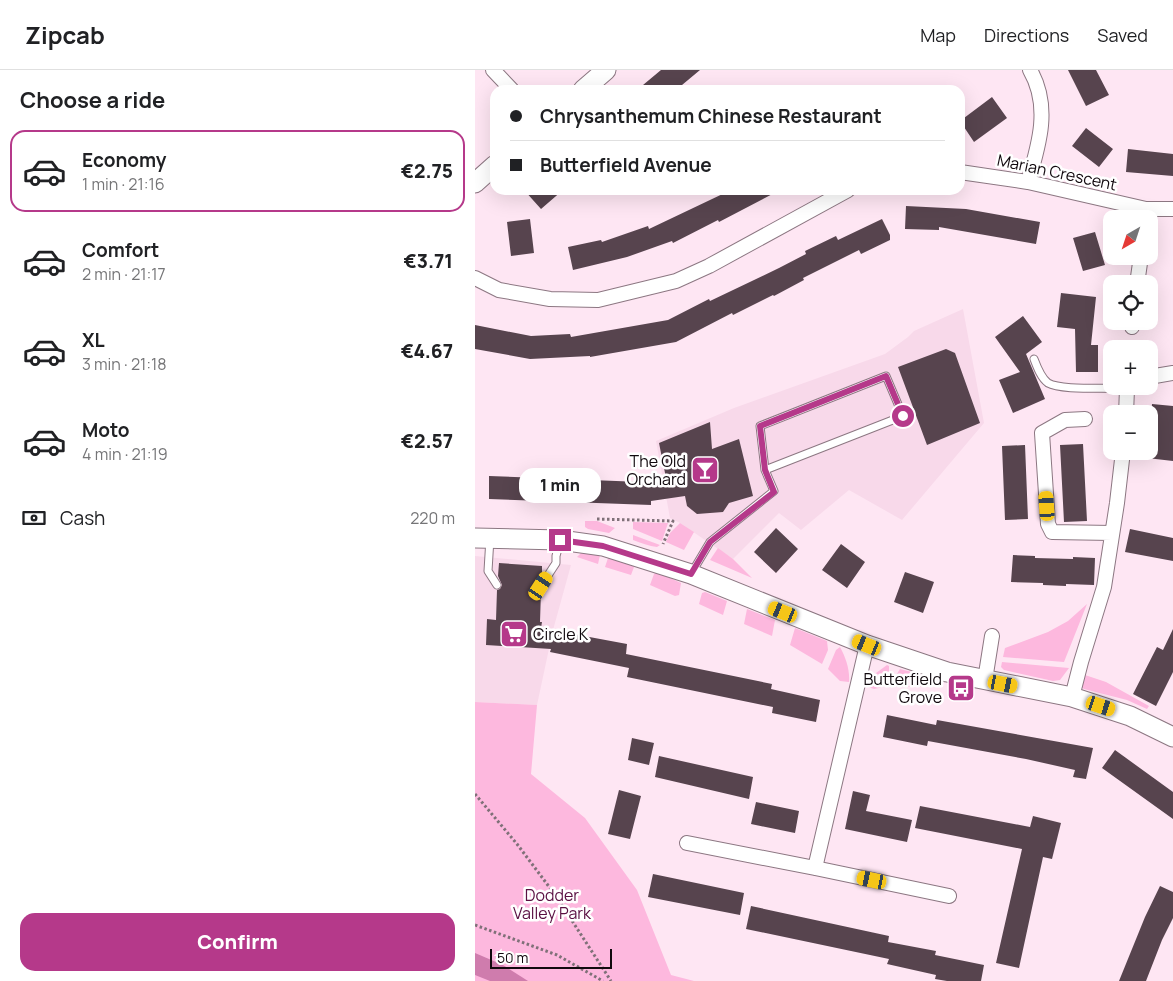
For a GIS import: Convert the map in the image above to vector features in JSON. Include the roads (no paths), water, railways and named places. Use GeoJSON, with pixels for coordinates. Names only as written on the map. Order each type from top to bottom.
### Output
{"type":"FeatureCollection","features":[{"type":"Feature","properties":{"kind":"main road"},"geometry":{"type":"LineString","coordinates":[[589,85],[606,70]]}},
{"type":"Feature","properties":{"kind":"main road"},"geometry":{"type":"LineString","coordinates":[[475,183],[490,170]]}},
{"type":"Feature","properties":{"kind":"main road"},"geometry":{"type":"LineString","coordinates":[[483,538],[560,540],[603,546],[691,574],[867,645],[947,672],[1073,697],[1130,716],[1173,737]]}},
{"type":"Feature","properties":{"kind":"street"},"geometry":{"type":"LineString","coordinates":[[493,70],[507,85]]}},
{"type":"Feature","properties":{"kind":"street"},"geometry":{"type":"LineString","coordinates":[[1028,182],[1037,153],[1042,127],[1042,100],[1035,78],[1030,70]]}},
{"type":"Feature","properties":{"kind":"street","name":"Marian Crescent"},"geometry":{"type":"LineString","coordinates":[[965,173],[1028,182],[1131,210]]}},
{"type":"Feature","properties":{"kind":"street"},"geometry":{"type":"LineString","coordinates":[[475,278],[499,290],[550,299],[598,300],[676,281],[709,266],[839,195]]}},
{"type":"Feature","properties":{"kind":"street","name":"Marian Crescent"},"geometry":{"type":"LineString","coordinates":[[1158,212],[1173,209]]}},
{"type":"Feature","properties":{"kind":"street"},"geometry":{"type":"LineString","coordinates":[[1158,376],[1173,373]]}},
{"type":"Feature","properties":{"kind":"street"},"geometry":{"type":"LineString","coordinates":[[1085,419],[1065,420],[1042,432],[1048,524],[1052,532],[1112,533]]}},
{"type":"Feature","properties":{"kind":"street"},"geometry":{"type":"LineString","coordinates":[[1073,697],[1081,662],[1104,587],[1122,460]]}},
{"type":"Feature","properties":{"kind":"street"},"geometry":{"type":"LineString","coordinates":[[985,680],[992,636]]}},
{"type":"Feature","properties":{"kind":"street"},"geometry":{"type":"LineString","coordinates":[[815,868],[867,645]]}},
{"type":"Feature","properties":{"kind":"street"},"geometry":{"type":"LineString","coordinates":[[687,843],[949,896]]}},
{"type":"Feature","properties":{"kind":"lane"},"geometry":{"type":"LineString","coordinates":[[1034,359],[1039,372],[1048,382],[1063,388],[1103,387]]}},
{"type":"Feature","properties":{"kind":"lane"},"geometry":{"type":"LineString","coordinates":[[691,574],[710,542],[774,492],[765,470],[760,426],[886,376],[903,416],[765,470]]}},
{"type":"Feature","properties":{"kind":"lane"},"geometry":{"type":"LineString","coordinates":[[483,538],[488,571],[497,585]]}},
{"type":"Feature","properties":{"kind":"lane"},"geometry":{"type":"LineString","coordinates":[[541,586],[556,563],[560,540]]}},
{"type":"Feature","properties":{"kind":"place","name":"The Old Orchard"},"geometry":{"type":"Point","coordinates":[705,470]}},
{"type":"Feature","properties":{"kind":"place","name":"Circle K"},"geometry":{"type":"Point","coordinates":[514,634]}},
{"type":"Feature","properties":{"kind":"place","name":"Butterfield Grove"},"geometry":{"type":"Point","coordinates":[961,688]}},
{"type":"Feature","properties":{"kind":"park label","name":"Dodder Valley Park"},"geometry":{"type":"Point","coordinates":[552,904]}}]}
